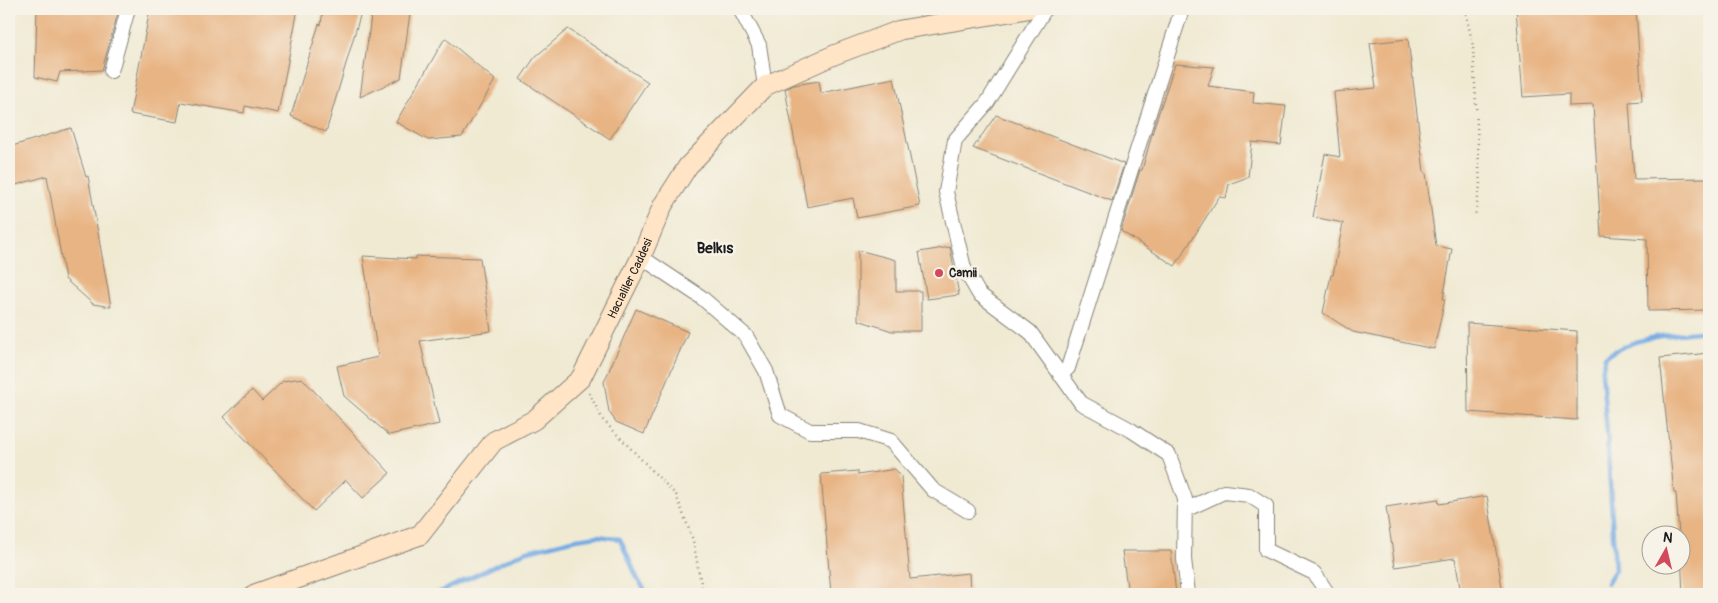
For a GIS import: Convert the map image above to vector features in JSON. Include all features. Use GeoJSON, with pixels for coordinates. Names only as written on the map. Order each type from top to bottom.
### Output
{"type":"FeatureCollection","features":[{"type":"Feature","properties":{"kind":"street"},"geometry":{"type":"LineString","coordinates":[[111,71],[128,9]]}},
{"type":"Feature","properties":{"kind":"street"},"geometry":{"type":"LineString","coordinates":[[740,9],[759,45],[765,86]]}},
{"type":"Feature","properties":{"kind":"street","name":"Hacıaliler Caddesi"},"geometry":{"type":"LineString","coordinates":[[255,594],[420,535],[494,441],[534,420],[581,378],[641,257],[663,205],[688,166],[765,86],[834,55],[900,30],[1027,9]]}},
{"type":"Feature","properties":{"kind":"street"},"geometry":{"type":"LineString","coordinates":[[1045,9],[987,103],[955,140],[946,192],[964,268],[979,294],[1030,332],[1081,404],[1131,430],[1170,455],[1186,499],[1184,559],[1188,594]]}},
{"type":"Feature","properties":{"kind":"street"},"geometry":{"type":"LineString","coordinates":[[1060,375],[1068,368],[1182,9]]}},
{"type":"Feature","properties":{"kind":"street"},"geometry":{"type":"LineString","coordinates":[[641,257],[701,297],[746,336],[766,371],[780,415],[810,431],[859,431],[891,441],[934,490],[968,511]]}},
{"type":"Feature","properties":{"kind":"street"},"geometry":{"type":"LineString","coordinates":[[1185,510],[1224,492],[1249,495],[1266,506],[1266,550],[1314,573],[1328,594]]}},
{"type":"Feature","properties":{"kind":"path"},"geometry":{"type":"LineString","coordinates":[[1465,9],[1473,46],[1480,186],[1475,216]]}},
{"type":"Feature","properties":{"kind":"path"},"geometry":{"type":"LineString","coordinates":[[581,378],[603,420],[676,495],[693,540],[703,594]]}},
{"type":"Feature","properties":{"kind":"building"},"geometry":{"type":"Polygon","coordinates":[[[37,9],[119,9],[102,70],[60,72],[57,82],[35,77],[37,9]]]}},
{"type":"Feature","properties":{"kind":"building"},"geometry":{"type":"Polygon","coordinates":[[[150,9],[298,9],[278,113],[245,106],[244,113],[181,102],[177,122],[130,114],[150,9]]]}},
{"type":"Feature","properties":{"kind":"building"},"geometry":{"type":"Polygon","coordinates":[[[323,9],[362,9],[326,132],[291,116],[319,24],[321,25],[323,9]]]}},
{"type":"Feature","properties":{"kind":"building"},"geometry":{"type":"Polygon","coordinates":[[[372,9],[402,9],[410,13],[401,78],[360,97],[372,9]]]}},
{"type":"Feature","properties":{"kind":"building"},"geometry":{"type":"Polygon","coordinates":[[[1516,9],[1636,9],[1642,101],[1629,102],[1634,179],[1709,178],[1709,310],[1648,311],[1647,239],[1601,236],[1593,105],[1569,106],[1569,94],[1523,97],[1516,9]]]}},
{"type":"Feature","properties":{"kind":"building"},"geometry":{"type":"Polygon","coordinates":[[[568,29],[648,82],[610,139],[520,79],[535,57],[568,29]]]}},
{"type":"Feature","properties":{"kind":"building"},"geometry":{"type":"Polygon","coordinates":[[[445,38],[495,80],[462,137],[428,140],[396,122],[445,38]]]}},
{"type":"Feature","properties":{"kind":"building"},"geometry":{"type":"Polygon","coordinates":[[[1408,39],[1424,172],[1426,173],[1436,246],[1452,249],[1443,299],[1445,299],[1434,349],[1353,332],[1323,313],[1331,275],[1333,275],[1343,223],[1313,217],[1325,154],[1340,157],[1334,92],[1376,88],[1370,43],[1408,39]]]}},
{"type":"Feature","properties":{"kind":"building"},"geometry":{"type":"Polygon","coordinates":[[[1175,64],[1214,67],[1208,86],[1254,92],[1253,103],[1286,106],[1281,145],[1252,142],[1248,177],[1229,184],[1226,198],[1219,197],[1175,266],[1121,231],[1175,64]]]}},
{"type":"Feature","properties":{"kind":"building"},"geometry":{"type":"Polygon","coordinates":[[[894,78],[920,206],[857,218],[853,198],[807,207],[785,89],[794,85],[819,81],[821,93],[894,78]]]}},
{"type":"Feature","properties":{"kind":"building"},"geometry":{"type":"Polygon","coordinates":[[[996,115],[1124,164],[1112,201],[973,148],[996,115]]]}},
{"type":"Feature","properties":{"kind":"building"},"geometry":{"type":"Polygon","coordinates":[[[71,128],[86,177],[88,176],[111,307],[93,304],[65,279],[47,176],[9,187],[9,147],[71,128]]]}},
{"type":"Feature","properties":{"kind":"building","name":"Camii"},"geometry":{"type":"Polygon","coordinates":[[[950,247],[959,295],[927,299],[919,252],[950,247]]]}},
{"type":"Feature","properties":{"kind":"building"},"geometry":{"type":"Polygon","coordinates":[[[858,250],[896,260],[896,291],[921,291],[921,331],[892,331],[858,320],[858,250]]]}},
{"type":"Feature","properties":{"kind":"building"},"geometry":{"type":"Polygon","coordinates":[[[363,256],[416,259],[416,256],[480,258],[491,331],[420,341],[439,424],[389,435],[344,396],[337,366],[378,357],[363,256]]]}},
{"type":"Feature","properties":{"kind":"building"},"geometry":{"type":"Polygon","coordinates":[[[636,309],[688,332],[644,434],[616,422],[609,412],[604,382],[636,309]]]}},
{"type":"Feature","properties":{"kind":"building"},"geometry":{"type":"Polygon","coordinates":[[[1467,323],[1577,331],[1577,420],[1468,412],[1467,323]]]}},
{"type":"Feature","properties":{"kind":"building"},"geometry":{"type":"Polygon","coordinates":[[[1709,353],[1709,594],[1683,594],[1682,576],[1690,576],[1690,526],[1678,526],[1660,358],[1709,353]]]}},
{"type":"Feature","properties":{"kind":"building"},"geometry":{"type":"Polygon","coordinates":[[[302,378],[390,473],[363,498],[346,480],[314,511],[224,417],[252,390],[262,401],[283,381],[302,378]]]}},
{"type":"Feature","properties":{"kind":"building"},"geometry":{"type":"Polygon","coordinates":[[[895,469],[901,476],[910,579],[969,573],[970,594],[831,594],[821,474],[858,471],[858,475],[895,469]]]}},
{"type":"Feature","properties":{"kind":"building"},"geometry":{"type":"Polygon","coordinates":[[[1487,496],[1503,594],[1461,594],[1455,558],[1395,567],[1386,507],[1438,499],[1439,504],[1487,496]]]}},
{"type":"Feature","properties":{"kind":"building"},"geometry":{"type":"Polygon","coordinates":[[[1122,551],[1171,551],[1176,594],[1128,594],[1122,551]]]}},
{"type":"Feature","properties":{"kind":"waterway"},"geometry":{"type":"LineString","coordinates":[[1607,583],[1615,570],[1602,373],[1605,357],[1629,344],[1642,340],[1709,331]]}},
{"type":"Feature","properties":{"kind":"waterway"},"geometry":{"type":"LineString","coordinates":[[436,594],[524,552],[576,539],[598,536],[620,539],[638,580],[648,594]]}},
{"type":"Feature","properties":{"kind":"waterway"},"geometry":{"type":"LineString","coordinates":[[743,594],[753,592],[774,594]]}},
{"type":"Feature","properties":{"kind":"place","name":"Camii"},"geometry":{"type":"Point","coordinates":[939,273]}},
{"type":"Feature","properties":{"kind":"district","name":"Belkıs"},"geometry":{"type":"Point","coordinates":[715,248]}}]}
